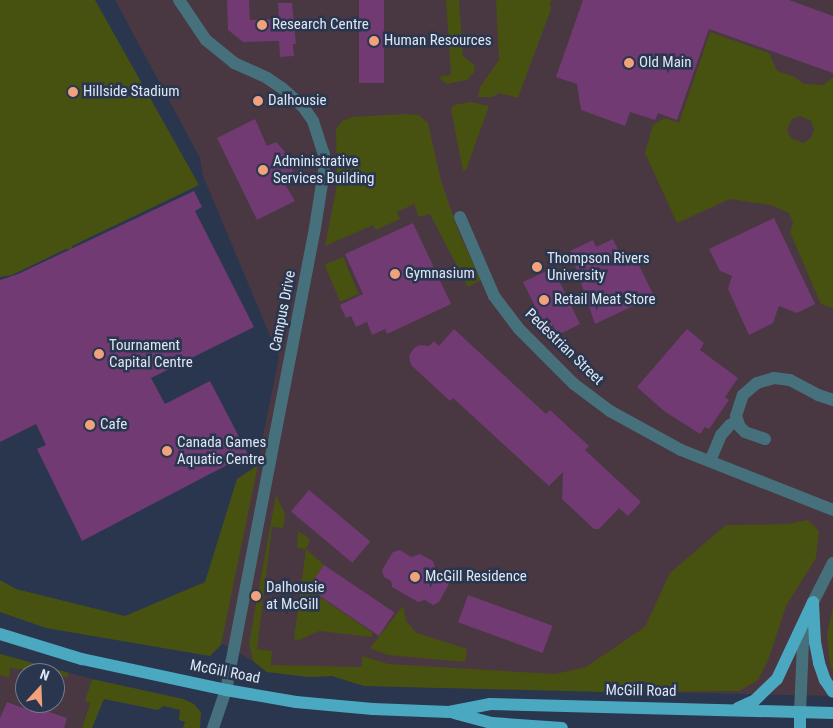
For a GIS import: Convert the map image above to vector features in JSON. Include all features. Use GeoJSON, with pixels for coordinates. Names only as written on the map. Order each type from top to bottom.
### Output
{"type":"FeatureCollection","features":[{"type":"Feature","properties":{"kind":"main road"},"geometry":{"type":"LineString","coordinates":[[813,602],[815,642],[819,662],[825,680],[833,692]]}},
{"type":"Feature","properties":{"kind":"main road"},"geometry":{"type":"LineString","coordinates":[[734,710],[754,701],[767,691],[777,679],[813,602]]}},
{"type":"Feature","properties":{"kind":"main road","name":"McGill Road"},"geometry":{"type":"LineString","coordinates":[[0,634],[82,659],[226,690],[296,702],[372,709],[449,712],[492,723],[562,728]]}},
{"type":"Feature","properties":{"kind":"main road","name":"McGill Road"},"geometry":{"type":"LineString","coordinates":[[449,712],[490,704],[833,713]]}},
{"type":"Feature","properties":{"kind":"main road"},"geometry":{"type":"LineString","coordinates":[[800,713],[800,728]]}},
{"type":"Feature","properties":{"kind":"street","name":"Campus Drive"},"geometry":{"type":"LineString","coordinates":[[179,0],[206,40],[234,63],[267,78],[282,88],[304,108],[313,121],[324,154],[324,171],[315,228],[226,690],[212,728]]}},
{"type":"Feature","properties":{"kind":"street","name":"Pedestrian Street"},"geometry":{"type":"LineString","coordinates":[[460,218],[494,296],[519,329],[574,384],[610,411],[644,432],[710,461],[833,510]]}},
{"type":"Feature","properties":{"kind":"street"},"geometry":{"type":"LineString","coordinates":[[764,439],[745,432],[737,421],[739,402],[747,390],[762,381],[782,378],[790,380],[818,395],[833,400]]}},
{"type":"Feature","properties":{"kind":"street"},"geometry":{"type":"LineString","coordinates":[[710,461],[721,435],[730,424],[737,421]]}},
{"type":"Feature","properties":{"kind":"street"},"geometry":{"type":"LineString","coordinates":[[800,713],[804,642],[813,602],[833,563]]}},
{"type":"Feature","properties":{"kind":"shaded area","name":"Thompson Rivers University"},"geometry":{"type":"Polygon","coordinates":[[[115,0],[833,0],[833,696],[364,686],[332,676],[309,677],[267,672],[253,661],[221,643],[279,357],[203,176],[200,158],[115,0]]]}},
{"type":"Feature","properties":{"kind":"shaded area"},"geometry":{"type":"Polygon","coordinates":[[[0,654],[33,663],[15,663],[15,713],[65,713],[65,672],[92,679],[86,701],[90,703],[82,728],[0,728],[0,654]]]}},
{"type":"Feature","properties":{"kind":"green space","name":"Hillside Stadium"},"geometry":{"type":"Polygon","coordinates":[[[0,0],[95,0],[199,185],[72,246],[72,250],[66,249],[12,275],[0,277],[0,0]]]}},
{"type":"Feature","properties":{"kind":"green space"},"geometry":{"type":"Polygon","coordinates":[[[446,0],[459,0],[463,56],[475,66],[474,72],[467,80],[447,84],[440,79],[441,76],[451,75],[446,0]]]}},
{"type":"Feature","properties":{"kind":"green space"},"geometry":{"type":"Polygon","coordinates":[[[496,0],[554,0],[550,2],[551,9],[518,98],[499,93],[493,97],[478,97],[480,87],[499,60],[496,0]]]}},
{"type":"Feature","properties":{"kind":"green space"},"geometry":{"type":"Polygon","coordinates":[[[710,32],[769,53],[777,71],[795,77],[804,84],[824,85],[833,77],[833,308],[821,304],[790,232],[793,223],[789,213],[771,205],[730,199],[677,223],[645,153],[653,125],[665,118],[679,123],[710,32]],[[800,116],[792,119],[787,130],[791,138],[803,143],[811,138],[814,129],[811,121],[800,116]]]}},
{"type":"Feature","properties":{"kind":"green space"},"geometry":{"type":"Polygon","coordinates":[[[471,102],[489,106],[466,170],[463,171],[451,109],[454,105],[471,102]]]}},
{"type":"Feature","properties":{"kind":"green space"},"geometry":{"type":"Polygon","coordinates":[[[419,115],[428,123],[441,181],[459,233],[481,280],[468,287],[430,214],[419,217],[414,204],[397,212],[400,219],[376,230],[373,225],[325,246],[337,185],[336,129],[342,121],[352,117],[419,115]]]}},
{"type":"Feature","properties":{"kind":"green space"},"geometry":{"type":"Polygon","coordinates":[[[343,257],[359,294],[340,302],[325,265],[343,257]]]}},
{"type":"Feature","properties":{"kind":"green space"},"geometry":{"type":"Polygon","coordinates":[[[258,465],[221,645],[210,656],[46,628],[0,612],[0,580],[16,589],[125,616],[205,582],[237,479],[258,465]]]}},
{"type":"Feature","properties":{"kind":"green space"},"geometry":{"type":"Polygon","coordinates":[[[276,495],[285,514],[283,528],[272,527],[257,649],[272,651],[271,665],[362,667],[362,656],[388,664],[555,674],[586,667],[645,627],[670,573],[726,525],[788,524],[808,520],[819,531],[816,558],[786,606],[769,658],[758,680],[739,691],[604,692],[364,686],[332,676],[309,677],[267,672],[253,661],[249,643],[276,495]]]}},
{"type":"Feature","properties":{"kind":"green space"},"geometry":{"type":"Polygon","coordinates":[[[298,531],[310,539],[306,549],[297,548],[298,531]]]}},
{"type":"Feature","properties":{"kind":"green space"},"geometry":{"type":"Polygon","coordinates":[[[306,549],[324,565],[308,589],[373,633],[371,637],[319,631],[299,640],[294,639],[306,549]]]}},
{"type":"Feature","properties":{"kind":"green space"},"geometry":{"type":"Polygon","coordinates":[[[403,606],[406,621],[417,633],[467,649],[465,662],[388,655],[370,648],[403,606]]]}},
{"type":"Feature","properties":{"kind":"green space"},"geometry":{"type":"Polygon","coordinates":[[[833,607],[833,671],[830,664],[827,635],[833,607]]]}},
{"type":"Feature","properties":{"kind":"green space"},"geometry":{"type":"Polygon","coordinates":[[[0,654],[33,663],[15,663],[15,669],[10,668],[9,678],[0,675],[0,654]]]}},
{"type":"Feature","properties":{"kind":"green space"},"geometry":{"type":"Polygon","coordinates":[[[92,679],[183,699],[194,704],[201,712],[200,728],[183,728],[185,722],[179,720],[180,710],[163,706],[158,710],[104,699],[92,728],[82,728],[90,703],[85,701],[92,679]]]}},
{"type":"Feature","properties":{"kind":"building","name":"Research Centre"},"geometry":{"type":"Polygon","coordinates":[[[227,0],[249,0],[250,20],[279,19],[278,3],[292,3],[296,44],[293,44],[294,56],[280,57],[279,41],[243,42],[228,30],[227,0]]]}},
{"type":"Feature","properties":{"kind":"building","name":"Human Resources"},"geometry":{"type":"Polygon","coordinates":[[[359,0],[384,0],[384,83],[359,83],[359,0]]]}},
{"type":"Feature","properties":{"kind":"building","name":"Old Main"},"geometry":{"type":"Polygon","coordinates":[[[583,0],[789,0],[833,16],[833,73],[709,29],[677,120],[658,113],[655,120],[630,112],[625,126],[581,110],[577,84],[556,77],[583,0]]]}},
{"type":"Feature","properties":{"kind":"building","name":"Administrative Services Building"},"geometry":{"type":"Polygon","coordinates":[[[255,119],[267,146],[276,142],[288,155],[296,182],[286,186],[295,201],[257,220],[217,138],[255,119]]]}},
{"type":"Feature","properties":{"kind":"building","name":"Tournament Capital Centre"},"geometry":{"type":"Polygon","coordinates":[[[194,191],[202,207],[195,211],[254,327],[151,378],[165,404],[210,381],[248,454],[82,541],[37,449],[46,445],[36,424],[0,442],[0,280],[18,274],[194,191]]]}},
{"type":"Feature","properties":{"kind":"building"},"geometry":{"type":"Polygon","coordinates":[[[774,218],[815,304],[797,313],[779,306],[773,323],[749,335],[728,289],[732,276],[720,271],[709,249],[774,218]]]}},
{"type":"Feature","properties":{"kind":"building","name":"Gymnasium"},"geometry":{"type":"Polygon","coordinates":[[[413,223],[451,304],[387,334],[385,329],[372,335],[367,322],[356,327],[351,316],[346,318],[340,305],[363,294],[345,254],[413,223]]]}},
{"type":"Feature","properties":{"kind":"building"},"geometry":{"type":"Polygon","coordinates":[[[613,239],[622,258],[633,253],[654,296],[595,324],[570,251],[593,240],[596,247],[613,239]]]}},
{"type":"Feature","properties":{"kind":"building"},"geometry":{"type":"Polygon","coordinates":[[[553,268],[580,324],[558,335],[553,325],[546,329],[523,282],[553,268]]]}},
{"type":"Feature","properties":{"kind":"building"},"geometry":{"type":"Polygon","coordinates":[[[454,329],[546,414],[550,410],[589,446],[585,450],[641,502],[628,516],[619,508],[599,529],[594,529],[562,499],[563,472],[549,486],[453,398],[450,401],[411,365],[409,356],[414,348],[420,345],[429,346],[434,341],[439,346],[454,329]]]}},
{"type":"Feature","properties":{"kind":"building"},"geometry":{"type":"Polygon","coordinates":[[[687,329],[704,343],[700,350],[738,378],[725,397],[729,400],[709,429],[705,427],[700,434],[664,411],[637,387],[687,329]]]}},
{"type":"Feature","properties":{"kind":"building"},"geometry":{"type":"Polygon","coordinates":[[[309,490],[370,541],[352,563],[291,511],[309,490]]]}},
{"type":"Feature","properties":{"kind":"building","name":"McGill Residence"},"geometry":{"type":"Polygon","coordinates":[[[400,550],[411,557],[420,554],[433,561],[436,571],[447,577],[449,584],[439,602],[433,605],[425,600],[418,602],[392,587],[391,581],[384,577],[382,570],[393,552],[400,550]]]}},
{"type":"Feature","properties":{"kind":"building"},"geometry":{"type":"Polygon","coordinates":[[[324,565],[394,613],[379,636],[308,588],[324,565]]]}},
{"type":"Feature","properties":{"kind":"building"},"geometry":{"type":"Polygon","coordinates":[[[468,595],[553,626],[543,653],[458,622],[468,595]]]}},
{"type":"Feature","properties":{"kind":"building"},"geometry":{"type":"Polygon","coordinates":[[[7,702],[15,705],[15,713],[52,713],[67,718],[64,728],[0,728],[0,718],[7,702]]]}},
{"type":"Feature","properties":{"kind":"place","name":"Research Centre"},"geometry":{"type":"Point","coordinates":[262,25]}},
{"type":"Feature","properties":{"kind":"place","name":"Human Resources"},"geometry":{"type":"Point","coordinates":[374,41]}},
{"type":"Feature","properties":{"kind":"place","name":"Old Main"},"geometry":{"type":"Point","coordinates":[629,63]}},
{"type":"Feature","properties":{"kind":"place","name":"Hillside Stadium"},"geometry":{"type":"Point","coordinates":[73,92]}},
{"type":"Feature","properties":{"kind":"place","name":"Dalhousie"},"geometry":{"type":"Point","coordinates":[258,101]}},
{"type":"Feature","properties":{"kind":"place","name":"Administrative Services Building"},"geometry":{"type":"Point","coordinates":[263,170]}},
{"type":"Feature","properties":{"kind":"place","name":"Thompson Rivers University"},"geometry":{"type":"Point","coordinates":[537,267]}},
{"type":"Feature","properties":{"kind":"place","name":"Gymnasium"},"geometry":{"type":"Point","coordinates":[395,274]}},
{"type":"Feature","properties":{"kind":"place","name":"Retail Meat Store"},"geometry":{"type":"Point","coordinates":[544,300]}},
{"type":"Feature","properties":{"kind":"place","name":"Tournament Capital Centre"},"geometry":{"type":"Point","coordinates":[99,354]}},
{"type":"Feature","properties":{"kind":"place","name":"Cafe"},"geometry":{"type":"Point","coordinates":[90,425]}},
{"type":"Feature","properties":{"kind":"place","name":"Canada Games Aquatic Centre"},"geometry":{"type":"Point","coordinates":[167,451]}},
{"type":"Feature","properties":{"kind":"place","name":"McGill Residence"},"geometry":{"type":"Point","coordinates":[415,577]}},
{"type":"Feature","properties":{"kind":"place","name":"Dalhousie at McGill"},"geometry":{"type":"Point","coordinates":[256,596]}}]}
